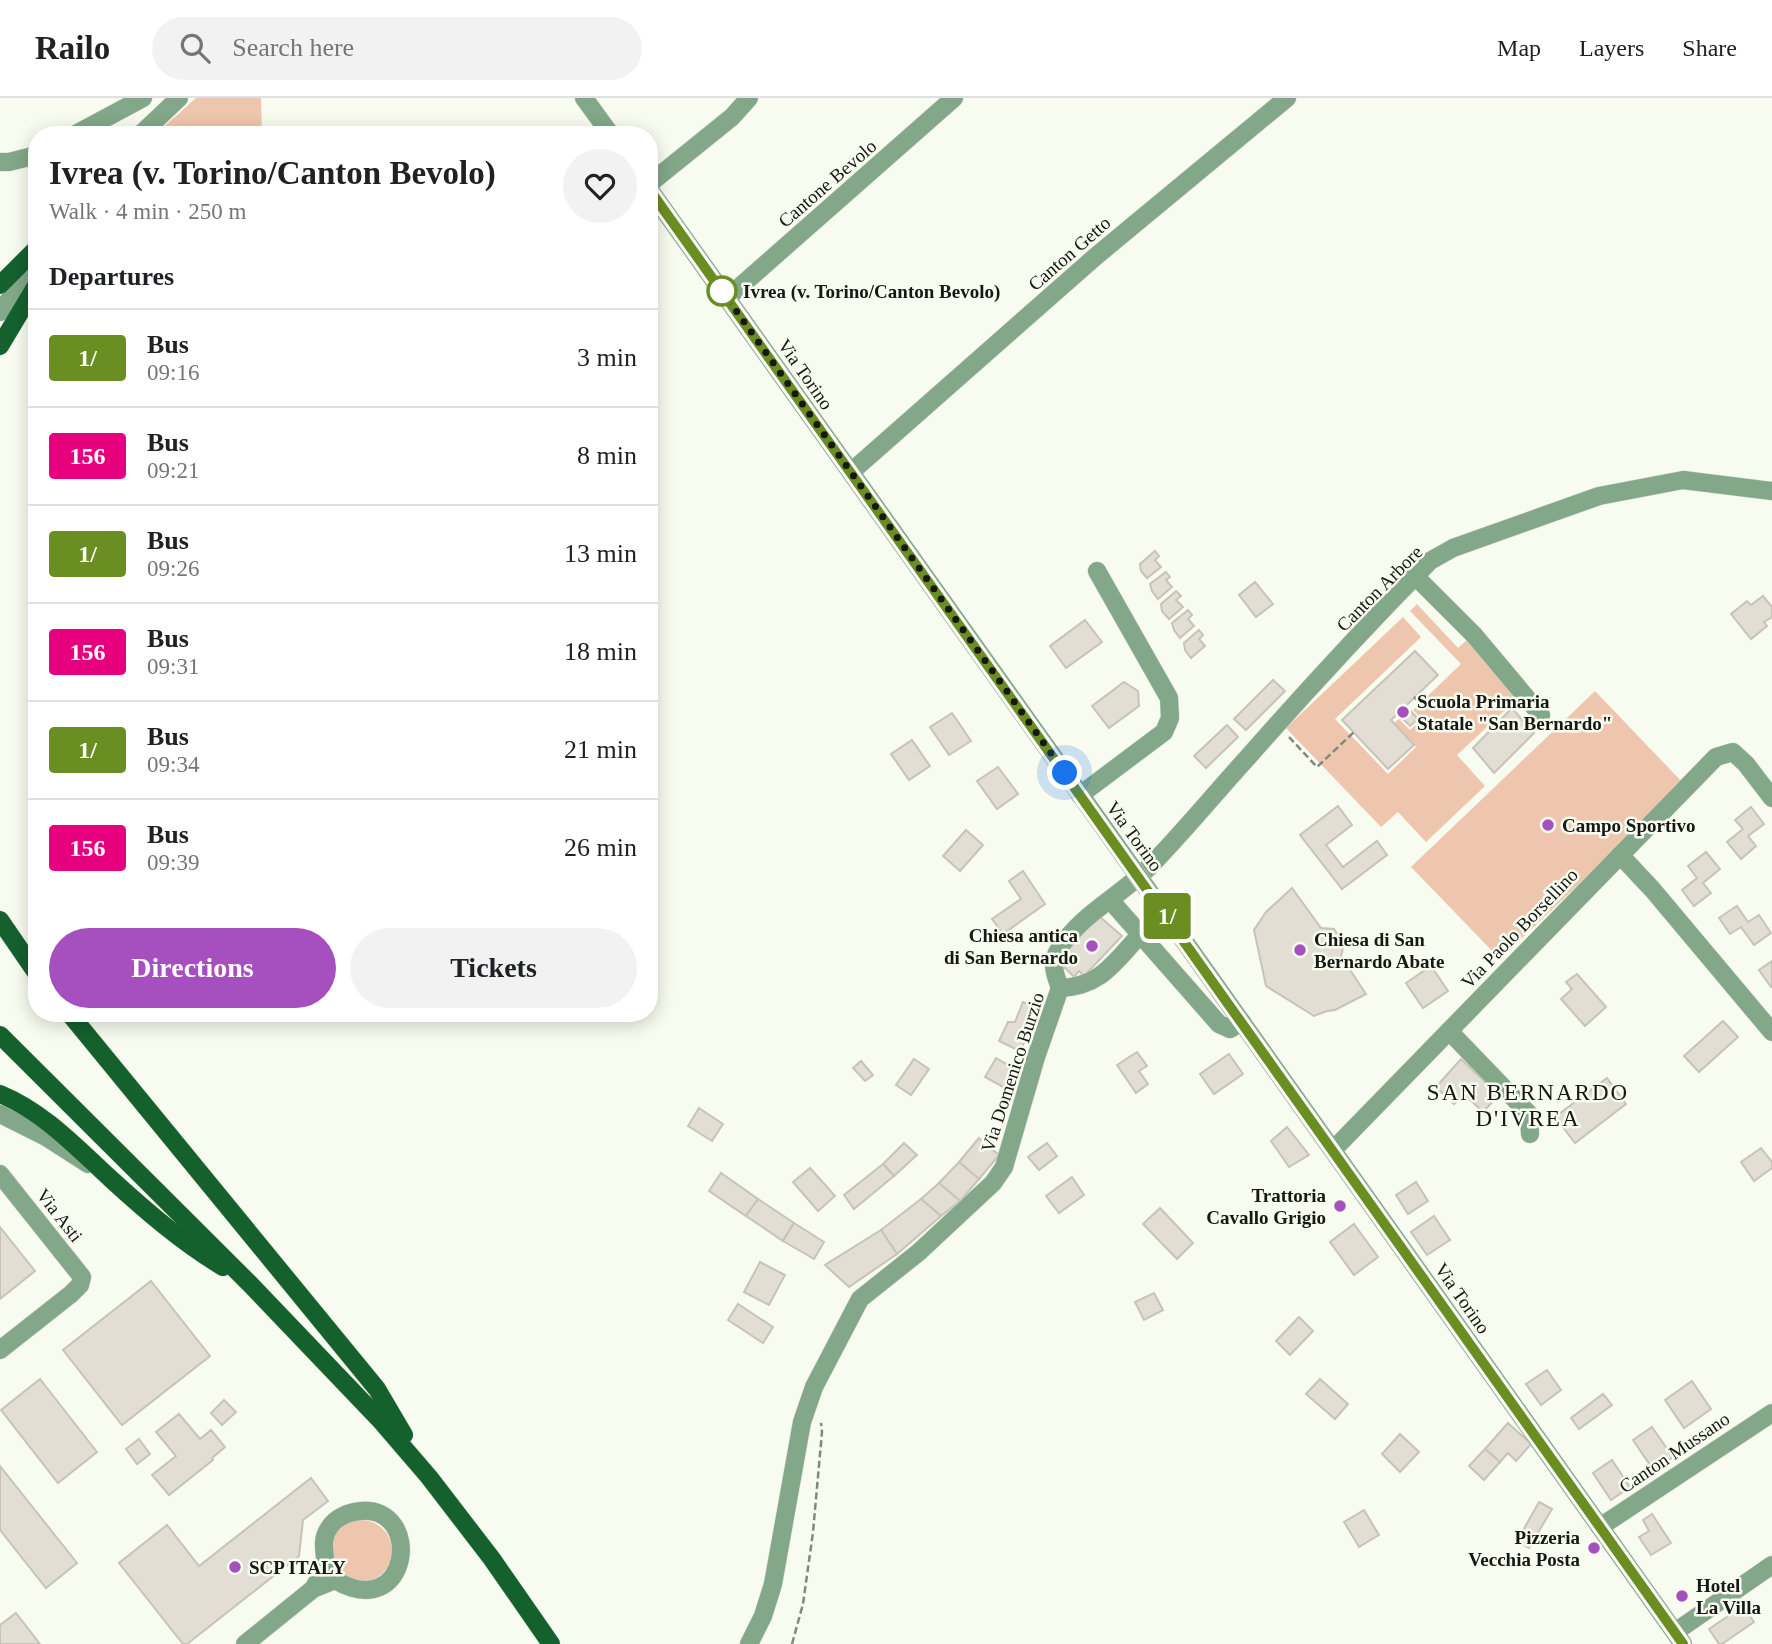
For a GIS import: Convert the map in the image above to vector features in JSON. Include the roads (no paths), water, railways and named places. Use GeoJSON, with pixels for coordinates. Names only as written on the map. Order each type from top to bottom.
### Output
{"type":"FeatureCollection","features":[{"type":"Feature","properties":{"kind":"main road"},"geometry":{"type":"LineString","coordinates":[[0,285],[28,257]]}},
{"type":"Feature","properties":{"kind":"main road"},"geometry":{"type":"LineString","coordinates":[[0,346],[28,299]]}},
{"type":"Feature","properties":{"kind":"main road"},"geometry":{"type":"LineString","coordinates":[[0,920],[28,961]]}},
{"type":"Feature","properties":{"kind":"main road"},"geometry":{"type":"LineString","coordinates":[[76,1022],[376,1390],[429,1477]]}},
{"type":"Feature","properties":{"kind":"main road"},"geometry":{"type":"LineString","coordinates":[[0,1035],[343,1380],[429,1477],[492,1559],[551,1644]]}},
{"type":"Feature","properties":{"kind":"main road"},"geometry":{"type":"LineString","coordinates":[[0,1094],[17,1101],[68,1139],[185,1243],[250,1284]]}},
{"type":"Feature","properties":{"kind":"street"},"geometry":{"type":"LineString","coordinates":[[91,126],[143,98]]}},
{"type":"Feature","properties":{"kind":"street"},"geometry":{"type":"LineString","coordinates":[[584,98],[604,126]]}},
{"type":"Feature","properties":{"kind":"street"},"geometry":{"type":"LineString","coordinates":[[658,177],[732,117],[749,98]]}},
{"type":"Feature","properties":{"kind":"street","name":"Cantone Bevolo"},"geometry":{"type":"LineString","coordinates":[[727,299],[954,98]]}},
{"type":"Feature","properties":{"kind":"street","name":"Canton Getto"},"geometry":{"type":"LineString","coordinates":[[850,472],[1095,257],[1287,98]]}},
{"type":"Feature","properties":{"kind":"street"},"geometry":{"type":"LineString","coordinates":[[148,126],[170,100]]}},
{"type":"Feature","properties":{"kind":"street"},"geometry":{"type":"LineString","coordinates":[[0,162],[28,157]]}},
{"type":"Feature","properties":{"kind":"street","name":"Via Torino"},"geometry":{"type":"LineString","coordinates":[[658,202],[1679,1638]]}},
{"type":"Feature","properties":{"kind":"street"},"geometry":{"type":"LineString","coordinates":[[0,312],[28,275]]}},
{"type":"Feature","properties":{"kind":"street","name":"Canton Arbore"},"geometry":{"type":"LineString","coordinates":[[1060,988],[1053,969],[1058,951],[1087,917],[1096,908],[1111,901],[1152,865],[1255,748],[1430,561],[1453,548],[1599,496],[1683,480],[1772,491]]}},
{"type":"Feature","properties":{"kind":"street"},"geometry":{"type":"LineString","coordinates":[[1080,795],[1164,732],[1168,727],[1171,710],[1169,698],[1159,677],[1097,571]]}},
{"type":"Feature","properties":{"kind":"street"},"geometry":{"type":"LineString","coordinates":[[1415,576],[1474,635],[1541,715]]}},
{"type":"Feature","properties":{"kind":"street","name":"Via Paolo Borsellino"},"geometry":{"type":"LineString","coordinates":[[1333,1150],[1716,757],[1733,752],[1746,764],[1772,798]]}},
{"type":"Feature","properties":{"kind":"street"},"geometry":{"type":"LineString","coordinates":[[1620,855],[1652,889],[1772,1032]]}},
{"type":"Feature","properties":{"kind":"street"},"geometry":{"type":"LineString","coordinates":[[1111,901],[1219,1024],[1230,1029],[1242,1022]]}},
{"type":"Feature","properties":{"kind":"street"},"geometry":{"type":"LineString","coordinates":[[1060,988],[1080,988],[1096,979],[1142,934]]}},
{"type":"Feature","properties":{"kind":"street","name":"Via Domenico Burzio"},"geometry":{"type":"LineString","coordinates":[[749,1644],[763,1616],[773,1584],[802,1422],[814,1387],[860,1299],[919,1252],[993,1183],[1004,1167],[1036,1057],[1060,988]]}},
{"type":"Feature","properties":{"kind":"street"},"geometry":{"type":"LineString","coordinates":[[1449,1031],[1529,1114],[1530,1134]]}},
{"type":"Feature","properties":{"kind":"street"},"geometry":{"type":"LineString","coordinates":[[0,1114],[46,1137],[113,1181]]}},
{"type":"Feature","properties":{"kind":"street","name":"Via Asti"},"geometry":{"type":"LineString","coordinates":[[0,1174],[82,1277],[80,1285],[0,1350]]}},
{"type":"Feature","properties":{"kind":"street","name":"Canton Mussano"},"geometry":{"type":"LineString","coordinates":[[1600,1527],[1772,1413]]}},
{"type":"Feature","properties":{"kind":"street"},"geometry":{"type":"LineString","coordinates":[[245,1644],[313,1589],[335,1580],[350,1589],[363,1591],[385,1584],[397,1571],[402,1555],[401,1538],[393,1524],[379,1514],[367,1511],[351,1512],[338,1518],[328,1529],[322,1547],[325,1566],[313,1589]]}},
{"type":"Feature","properties":{"kind":"street"},"geometry":{"type":"LineString","coordinates":[[1679,1638],[1772,1565]]}},
{"type":"Feature","properties":{"kind":"place","name":"Ivrea (v. Torino/Canton Bevolo)"},"geometry":{"type":"Point","coordinates":[722,291]}},
{"type":"Feature","properties":{"kind":"place","name":"Scuola Primaria Statale \"San Bernardo\""},"geometry":{"type":"Point","coordinates":[1403,712]}},
{"type":"Feature","properties":{"kind":"place","name":"Campo Sportivo"},"geometry":{"type":"Point","coordinates":[1548,825]}},
{"type":"Feature","properties":{"kind":"place","name":"Chiesa antica di San Bernardo"},"geometry":{"type":"Point","coordinates":[1092,946]}},
{"type":"Feature","properties":{"kind":"place","name":"Chiesa di San Bernardo Abate"},"geometry":{"type":"Point","coordinates":[1300,950]}},
{"type":"Feature","properties":{"kind":"place","name":"Trattoria Cavallo Grigio"},"geometry":{"type":"Point","coordinates":[1340,1206]}},
{"type":"Feature","properties":{"kind":"place","name":"Pizzeria Vecchia Posta"},"geometry":{"type":"Point","coordinates":[1594,1548]}},
{"type":"Feature","properties":{"kind":"place","name":"SCP ITALY"},"geometry":{"type":"Point","coordinates":[235,1567]}},
{"type":"Feature","properties":{"kind":"place","name":"Hotel La Villa"},"geometry":{"type":"Point","coordinates":[1682,1596]}},
{"type":"Feature","properties":{"kind":"district","name":"SAN BERNARDO D'IVREA"},"geometry":{"type":"Point","coordinates":[1528,1105]}}]}
